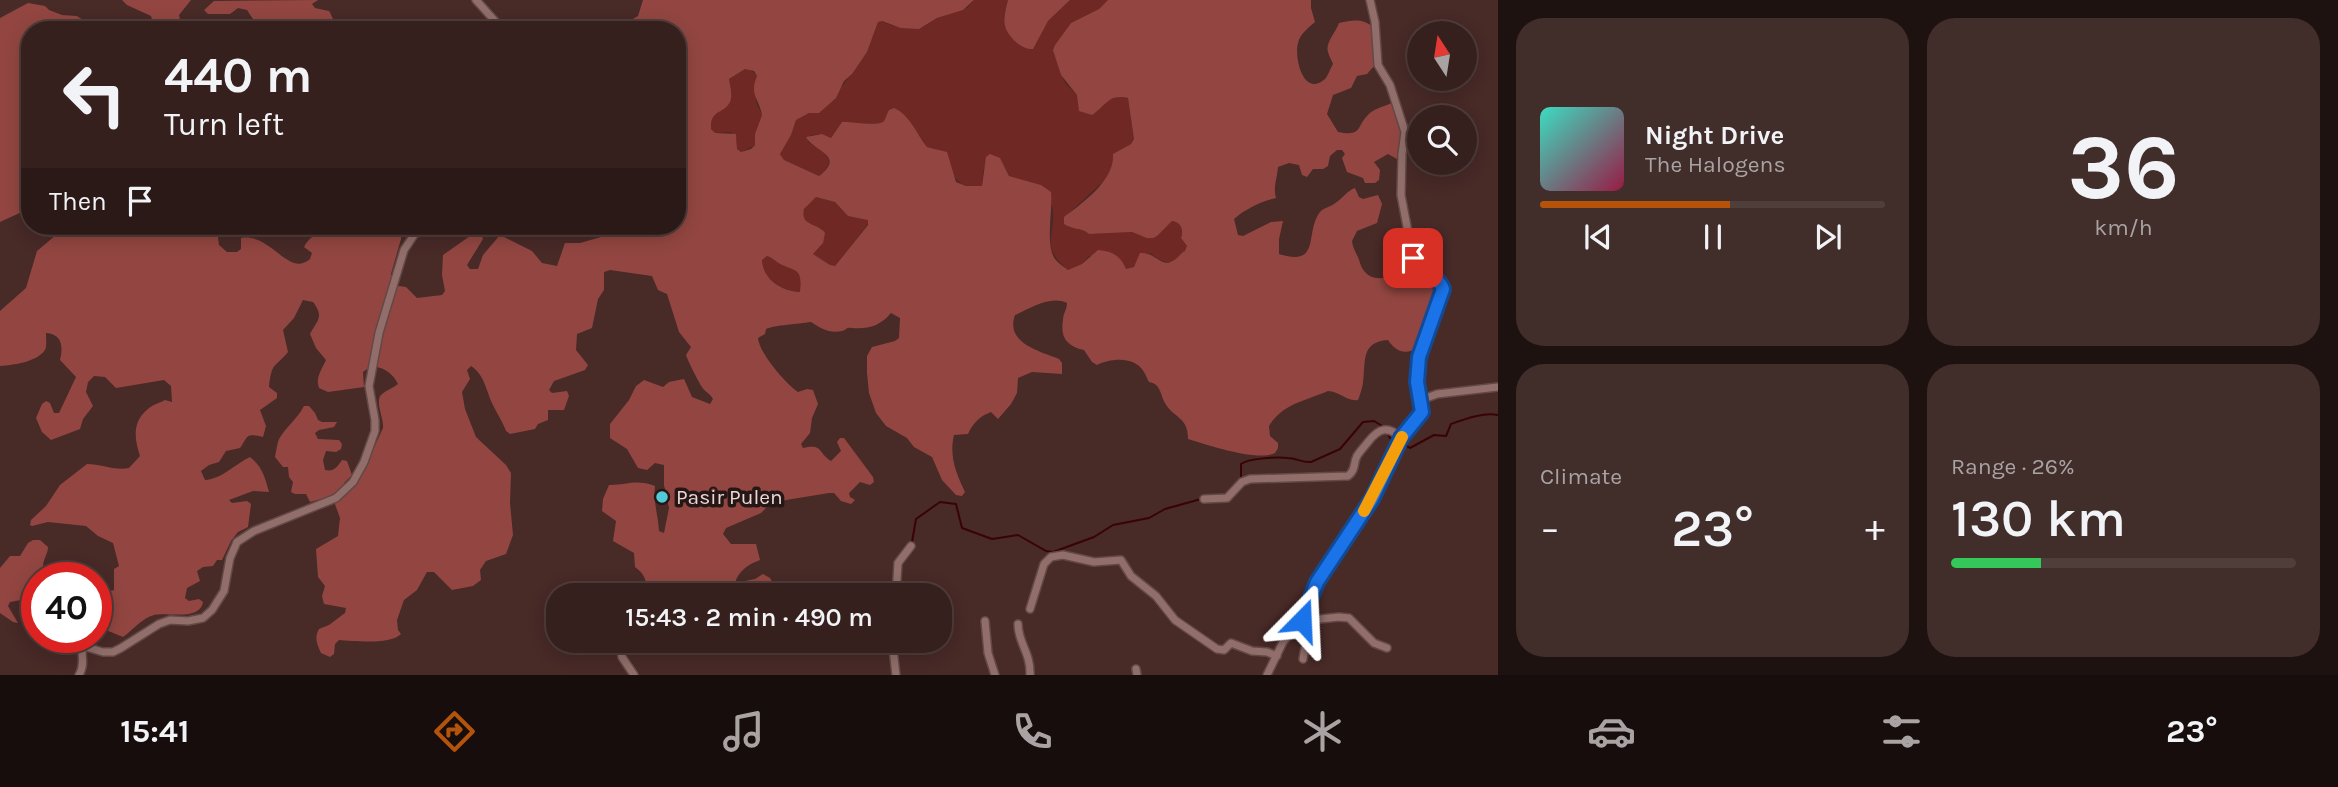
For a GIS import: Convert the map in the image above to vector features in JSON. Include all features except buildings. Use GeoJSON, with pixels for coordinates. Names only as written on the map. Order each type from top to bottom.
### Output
{"type":"FeatureCollection","features":[{"type":"Feature","properties":{"kind":"street"},"geometry":{"type":"LineString","coordinates":[[476,0],[495,21]]}},
{"type":"Feature","properties":{"kind":"street"},"geometry":{"type":"LineString","coordinates":[[1267,675],[1286,638],[1301,622],[1317,582],[1372,499],[1401,438],[1421,416],[1423,407],[1417,382],[1419,357],[1443,289],[1438,281],[1419,269],[1413,258],[1401,195],[1405,132],[1390,85],[1378,65],[1375,22],[1370,0]]}},
{"type":"Feature","properties":{"kind":"street"},"geometry":{"type":"LineString","coordinates":[[79,675],[84,664],[83,646],[103,652],[116,651],[159,624],[170,620],[193,621],[206,616],[225,591],[231,552],[237,542],[254,531],[336,498],[353,482],[364,462],[375,431],[369,386],[379,333],[404,250],[414,235]]}},
{"type":"Feature","properties":{"kind":"street"},"geometry":{"type":"LineString","coordinates":[[1421,400],[1437,394],[1498,387]]}},
{"type":"Feature","properties":{"kind":"street"},"geometry":{"type":"LineString","coordinates":[[1204,499],[1227,498],[1242,482],[1250,479],[1348,476],[1353,472],[1358,455],[1378,430],[1392,430],[1401,438]]}},
{"type":"Feature","properties":{"kind":"street"},"geometry":{"type":"LineString","coordinates":[[897,583],[898,563],[911,546]]}},
{"type":"Feature","properties":{"kind":"street"},"geometry":{"type":"LineString","coordinates":[[1030,609],[1044,564],[1051,557],[1063,555],[1094,562],[1121,560],[1131,576],[1156,596],[1175,621],[1217,649],[1225,649],[1231,643],[1252,651],[1278,656]]}},
{"type":"Feature","properties":{"kind":"street"},"geometry":{"type":"LineString","coordinates":[[1301,622],[1349,618],[1374,643],[1387,648]]}},
{"type":"Feature","properties":{"kind":"street"},"geometry":{"type":"LineString","coordinates":[[985,621],[988,653],[995,675]]}},
{"type":"Feature","properties":{"kind":"street"},"geometry":{"type":"LineString","coordinates":[[1301,622],[1311,640],[1304,649],[1303,659]]}},
{"type":"Feature","properties":{"kind":"street"},"geometry":{"type":"LineString","coordinates":[[1017,624],[1028,652],[1030,675]]}},
{"type":"Feature","properties":{"kind":"street"},"geometry":{"type":"LineString","coordinates":[[622,653],[634,675]]}},
{"type":"Feature","properties":{"kind":"street"},"geometry":{"type":"LineString","coordinates":[[893,653],[895,675]]}},
{"type":"Feature","properties":{"kind":"shaded area"},"geometry":{"type":"Polygon","coordinates":[[[122,0],[191,0],[179,15],[180,21],[152,21],[151,16],[122,0]]]}},
{"type":"Feature","properties":{"kind":"shaded area"},"geometry":{"type":"Polygon","coordinates":[[[318,0],[312,4],[315,8],[329,11],[334,21],[253,21],[247,10],[238,8],[230,14],[208,14],[204,10],[214,1],[318,0]]]}},
{"type":"Feature","properties":{"kind":"shaded area"},"geometry":{"type":"Polygon","coordinates":[[[643,0],[974,0],[963,10],[937,18],[919,29],[878,22],[867,52],[844,81],[836,98],[819,113],[809,113],[796,120],[780,154],[784,160],[819,176],[827,169],[829,158],[806,137],[822,134],[831,138],[842,122],[881,123],[889,110],[894,108],[909,120],[927,147],[947,152],[956,182],[966,186],[982,186],[986,157],[990,154],[1000,158],[1009,176],[1041,185],[1051,192],[1050,245],[1056,260],[1068,270],[1082,264],[1098,250],[1115,255],[1126,269],[1134,267],[1140,253],[1169,263],[1185,251],[1187,246],[1181,238],[1180,225],[1172,221],[1153,238],[1132,232],[1089,234],[1064,224],[1064,217],[1103,182],[1109,173],[1113,154],[1131,144],[1134,139],[1128,98],[1111,99],[1092,115],[1079,111],[1077,95],[1061,75],[1053,50],[1071,23],[1099,9],[1108,0],[1311,0],[1315,22],[1301,37],[1297,57],[1306,80],[1317,83],[1326,78],[1333,64],[1327,49],[1339,23],[1357,20],[1365,22],[1373,27],[1375,65],[1367,74],[1357,76],[1351,88],[1333,95],[1327,114],[1338,132],[1352,133],[1356,132],[1370,113],[1392,103],[1404,131],[1400,158],[1388,154],[1374,162],[1380,170],[1379,180],[1375,183],[1365,183],[1363,178],[1347,172],[1342,150],[1337,150],[1330,156],[1328,166],[1313,169],[1307,177],[1302,175],[1299,165],[1289,163],[1278,167],[1276,198],[1254,206],[1234,219],[1238,235],[1243,236],[1271,222],[1283,221],[1279,254],[1301,256],[1310,246],[1315,220],[1323,209],[1355,188],[1363,199],[1378,195],[1382,204],[1377,223],[1357,231],[1352,241],[1354,250],[1364,271],[1375,278],[1396,275],[1410,268],[1433,279],[1440,291],[1418,346],[1406,352],[1398,350],[1388,340],[1373,345],[1366,354],[1358,400],[1328,391],[1288,407],[1269,426],[1270,436],[1278,443],[1275,453],[1257,455],[1233,452],[1188,439],[1186,426],[1165,403],[1158,387],[1149,382],[1140,367],[1122,360],[1097,365],[1092,362],[1084,350],[1073,346],[1064,336],[1062,326],[1067,303],[1047,301],[1015,315],[1013,325],[1019,339],[1034,349],[1059,359],[1062,363],[1062,374],[1032,372],[1018,378],[1017,393],[998,419],[991,412],[977,420],[968,434],[954,435],[953,457],[965,492],[962,496],[956,495],[942,480],[932,457],[886,426],[876,413],[869,393],[867,356],[872,347],[899,338],[900,318],[891,313],[874,326],[849,328],[838,332],[825,330],[811,322],[766,329],[765,334],[758,338],[768,360],[798,392],[813,390],[818,404],[810,433],[801,444],[803,448],[817,448],[831,461],[841,451],[837,442],[844,438],[874,482],[870,485],[860,482],[849,493],[855,500],[851,504],[841,501],[834,493],[786,500],[768,506],[761,513],[726,528],[723,534],[731,544],[756,544],[760,560],[744,568],[735,583],[646,583],[642,573],[635,567],[634,553],[613,541],[616,521],[602,511],[603,499],[609,485],[637,483],[655,486],[659,531],[664,533],[669,508],[664,485],[664,465],[655,463],[647,470],[638,468],[627,449],[610,438],[610,424],[629,400],[636,386],[644,380],[663,387],[669,382],[684,379],[692,397],[710,404],[713,399],[702,387],[687,358],[691,347],[679,332],[667,294],[658,290],[652,276],[610,270],[604,272],[604,290],[598,299],[592,328],[577,334],[576,350],[588,365],[585,370],[554,381],[549,390],[552,393],[567,391],[569,396],[564,410],[548,410],[548,420],[538,424],[535,429],[510,434],[506,431],[479,374],[471,366],[467,370],[470,379],[462,392],[465,409],[476,437],[511,473],[513,535],[506,554],[486,561],[480,570],[481,580],[473,586],[452,590],[434,572],[427,572],[417,590],[404,600],[397,620],[401,634],[381,641],[339,640],[335,644],[334,654],[330,657],[321,653],[317,632],[345,613],[346,608],[324,604],[322,596],[325,586],[318,577],[316,549],[338,536],[340,518],[332,496],[310,502],[306,494],[291,492],[293,482],[289,477],[288,467],[283,467],[275,457],[278,443],[304,406],[309,406],[322,422],[337,422],[334,427],[315,433],[318,439],[339,440],[342,444],[341,449],[336,452],[326,451],[323,460],[325,470],[335,468],[342,460],[347,461],[352,475],[344,483],[347,490],[350,490],[361,476],[383,428],[380,397],[398,384],[388,372],[373,367],[363,372],[364,387],[328,392],[319,388],[318,377],[326,360],[316,348],[310,334],[319,315],[313,302],[303,300],[294,318],[283,330],[288,352],[271,373],[269,387],[277,393],[277,398],[260,410],[266,426],[263,437],[248,436],[240,448],[226,451],[219,462],[201,471],[205,480],[211,479],[250,457],[262,472],[269,492],[253,491],[229,500],[232,503],[247,501],[251,504],[248,527],[238,532],[222,560],[197,571],[200,581],[187,588],[185,598],[189,601],[199,599],[203,602],[201,608],[190,614],[154,615],[123,637],[112,633],[114,569],[119,566],[113,543],[86,526],[48,522],[32,526],[31,520],[46,506],[60,485],[87,464],[129,468],[140,456],[136,430],[140,418],[153,405],[165,400],[172,402],[171,386],[164,380],[116,388],[105,377],[94,376],[88,382],[86,392],[93,406],[83,419],[80,429],[51,440],[42,432],[36,418],[42,404],[46,401],[50,403],[54,413],[59,413],[76,377],[60,360],[59,339],[46,333],[46,348],[41,354],[24,362],[0,366],[0,311],[26,288],[37,251],[56,235],[218,235],[219,245],[227,252],[241,249],[241,238],[252,238],[294,263],[302,263],[310,259],[312,253],[304,247],[315,235],[401,235],[391,274],[391,285],[406,287],[417,298],[442,295],[445,291],[442,275],[443,255],[471,235],[482,235],[483,239],[467,265],[470,269],[478,269],[483,255],[500,235],[532,251],[542,263],[557,266],[565,243],[580,243],[601,235],[686,235],[686,21],[629,21],[638,16],[643,0]],[[745,69],[729,79],[730,102],[715,115],[711,123],[711,129],[715,133],[736,134],[737,149],[741,152],[755,145],[755,134],[762,115],[754,92],[757,76],[754,71],[745,69]],[[816,197],[804,209],[803,215],[807,222],[825,233],[823,243],[813,254],[835,266],[868,225],[868,220],[848,216],[835,202],[816,197]],[[768,256],[762,260],[770,279],[780,287],[800,292],[799,274],[768,256]]]}},
{"type":"Feature","properties":{"kind":"shaded area"},"geometry":{"type":"Polygon","coordinates":[[[974,0],[1008,0],[1004,17],[1035,44],[1048,21],[1070,0],[1108,0],[1099,9],[1071,23],[1054,50],[1066,84],[1096,113],[1110,100],[1128,98],[1134,139],[1131,144],[1114,154],[1114,164],[1107,178],[1068,214],[1068,227],[1080,228],[1089,234],[1132,232],[1142,236],[1160,232],[1172,221],[1181,227],[1181,238],[1187,246],[1180,258],[1166,262],[1150,253],[1133,267],[1126,269],[1124,264],[1089,256],[1082,264],[1068,270],[1059,262],[1051,248],[1053,210],[1041,185],[1009,176],[1005,167],[987,162],[982,186],[966,186],[954,177],[937,149],[927,147],[906,116],[889,110],[881,123],[842,122],[831,138],[822,134],[811,135],[808,142],[824,152],[829,160],[819,176],[784,160],[780,154],[796,120],[840,89],[867,52],[878,22],[923,27],[937,18],[967,8],[974,0]]]}},
{"type":"Feature","properties":{"kind":"shaded area"},"geometry":{"type":"Polygon","coordinates":[[[1008,0],[1070,0],[1048,21],[1033,49],[1019,44],[1008,33],[1004,18],[1008,0]]]}},
{"type":"Feature","properties":{"kind":"shaded area"},"geometry":{"type":"Polygon","coordinates":[[[28,3],[45,6],[62,15],[77,16],[84,21],[21,21],[21,212],[0,222],[0,18],[28,3]]]}},
{"type":"Feature","properties":{"kind":"shaded area"},"geometry":{"type":"Polygon","coordinates":[[[745,69],[750,69],[757,76],[756,102],[762,115],[755,134],[755,145],[741,152],[737,149],[737,139],[731,132],[715,133],[711,129],[711,123],[714,115],[730,102],[729,79],[745,69]]]}},
{"type":"Feature","properties":{"kind":"shaded area"},"geometry":{"type":"Polygon","coordinates":[[[816,197],[835,202],[848,216],[868,219],[868,224],[835,266],[813,254],[823,243],[822,229],[807,223],[803,212],[816,197]]]}},
{"type":"Feature","properties":{"kind":"shaded area"},"geometry":{"type":"Polygon","coordinates":[[[767,256],[799,273],[801,292],[781,287],[770,279],[762,260],[767,256]]]}},
{"type":"Feature","properties":{"kind":"shaded area"},"geometry":{"type":"Polygon","coordinates":[[[40,540],[48,547],[44,562],[21,562],[21,600],[10,602],[8,606],[18,623],[0,613],[0,568],[10,556],[20,556],[28,543],[40,540]]]}},
{"type":"Feature","properties":{"kind":"shaded area"},"geometry":{"type":"Polygon","coordinates":[[[763,574],[773,583],[735,583],[755,579],[763,574]]]}},
{"type":"Feature","properties":{"kind":"waterway"},"geometry":{"type":"LineString","coordinates":[[1402,443],[1410,448],[1434,435],[1446,436],[1451,424],[1480,415],[1498,415]]}},
{"type":"Feature","properties":{"kind":"waterway"},"geometry":{"type":"LineString","coordinates":[[1241,480],[1241,464],[1245,462],[1277,458],[1311,462],[1340,449],[1363,422],[1374,421],[1384,427]]}},
{"type":"Feature","properties":{"kind":"waterway"},"geometry":{"type":"LineString","coordinates":[[1387,432],[1390,438],[1397,441]]}},
{"type":"Feature","properties":{"kind":"waterway"},"geometry":{"type":"LineString","coordinates":[[912,542],[916,519],[940,502],[956,504],[962,528],[992,539],[1018,535],[1046,551],[1053,552],[1094,537],[1113,525],[1149,518],[1165,509],[1201,499]]}},
{"type":"Feature","properties":{"kind":"slow traffic"},"geometry":{"type":"LineString","coordinates":[[1364,511],[1402,437]]}},
{"type":"Feature","properties":{"kind":"place","name":"Pasir Pulen"},"geometry":{"type":"Point","coordinates":[662,497]}},
{"type":"Feature","properties":{"kind":"route"},"geometry":{"type":"LineString","coordinates":[[1302,620],[1317,582],[1372,499],[1401,438],[1420,418],[1422,412],[1423,404],[1417,382],[1419,357],[1443,289],[1438,281],[1419,269],[1413,258]]}}]}
